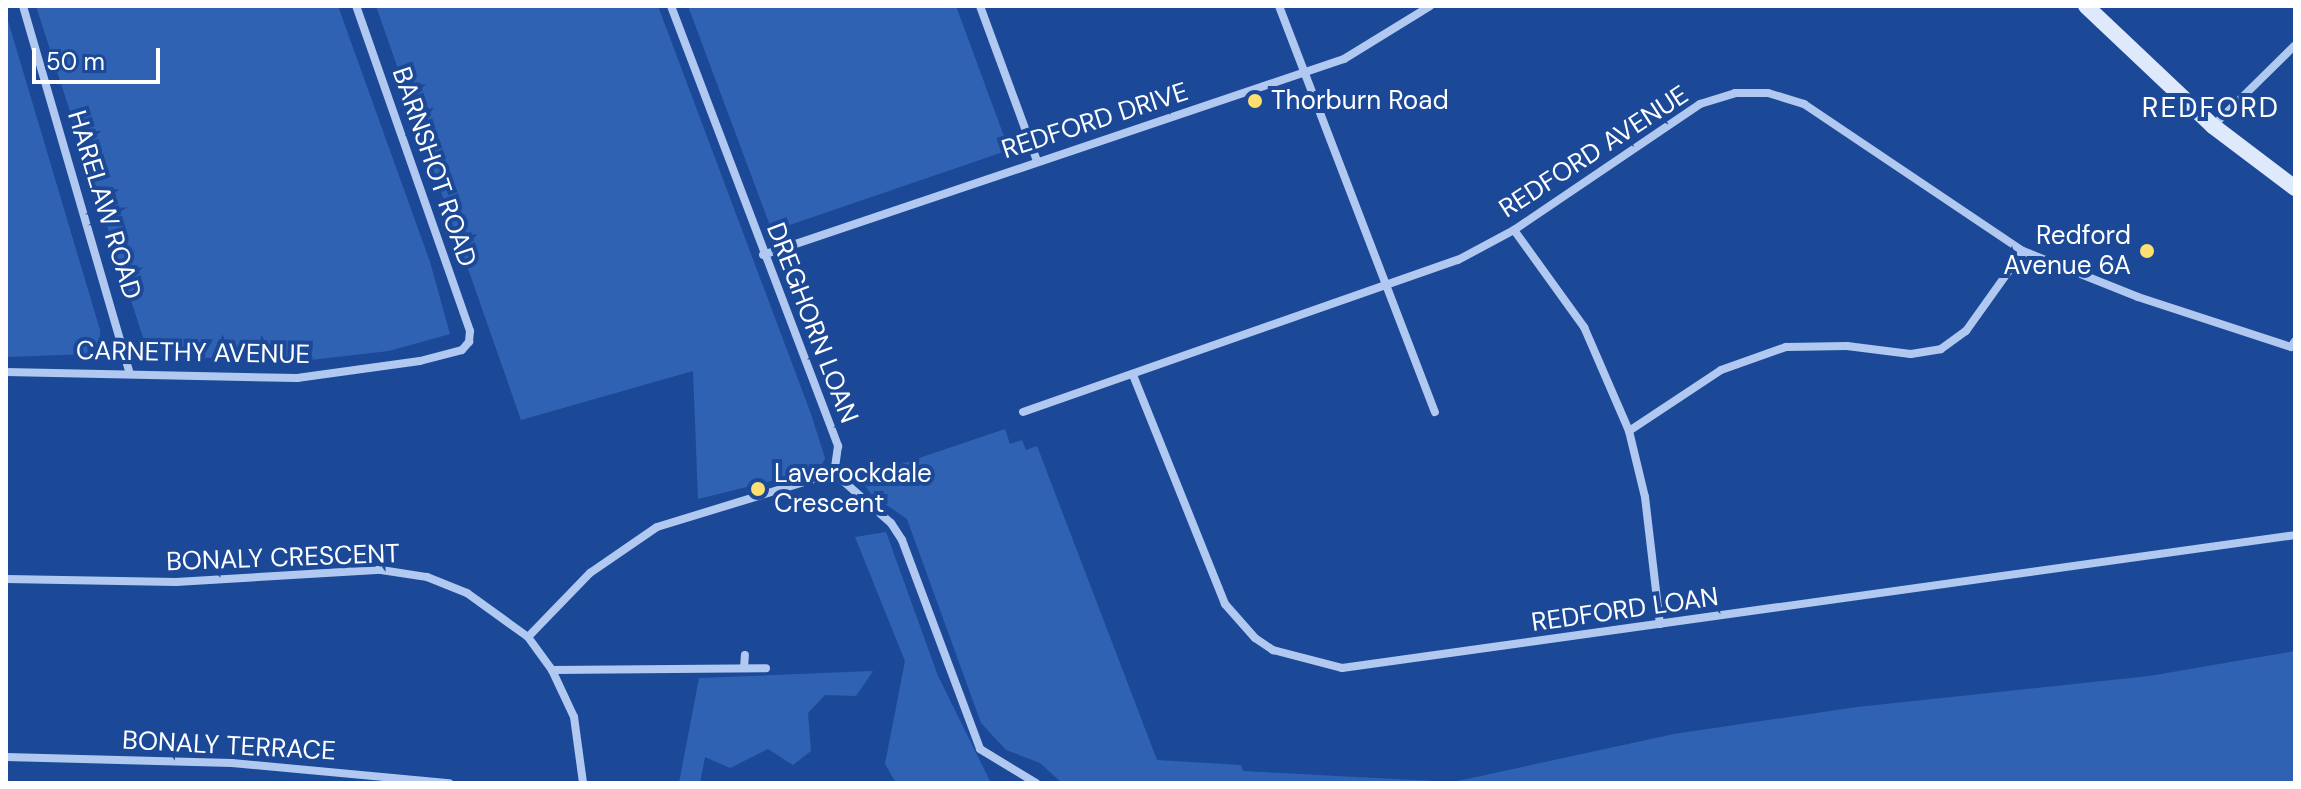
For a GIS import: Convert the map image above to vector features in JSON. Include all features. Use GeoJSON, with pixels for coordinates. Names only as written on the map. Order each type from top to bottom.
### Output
{"type":"FeatureCollection","features":[{"type":"Feature","properties":{"kind":"main road"},"geometry":{"type":"LineString","coordinates":[[2086,6],[2213,126],[2295,188]]}},
{"type":"Feature","properties":{"kind":"street","name":"HARELAW ROAD"},"geometry":{"type":"LineString","coordinates":[[23,6],[129,371]]}},
{"type":"Feature","properties":{"kind":"street","name":"BARNSHOT ROAD"},"geometry":{"type":"LineString","coordinates":[[356,6],[470,331],[469,342]]}},
{"type":"Feature","properties":{"kind":"street","name":"DREGHORN LOAN"},"geometry":{"type":"LineString","coordinates":[[671,6],[838,446],[834,473]]}},
{"type":"Feature","properties":{"kind":"street"},"geometry":{"type":"LineString","coordinates":[[980,6],[1037,161]]}},
{"type":"Feature","properties":{"kind":"street"},"geometry":{"type":"LineString","coordinates":[[1279,6],[1435,412]]}},
{"type":"Feature","properties":{"kind":"street","name":"REDFORD DRIVE"},"geometry":{"type":"LineString","coordinates":[[763,255],[1304,74],[1344,59],[1430,6]]}},
{"type":"Feature","properties":{"kind":"street"},"geometry":{"type":"LineString","coordinates":[[2213,126],[2295,45]]}},
{"type":"Feature","properties":{"kind":"street","name":"REDFORD AVENUE"},"geometry":{"type":"LineString","coordinates":[[1023,412],[1387,287],[1514,230],[1700,104],[1735,93],[1768,93],[1804,104],[2023,251],[2138,297],[2294,346]]}},
{"type":"Feature","properties":{"kind":"street"},"geometry":{"type":"LineString","coordinates":[[1514,230],[1584,327],[1629,431],[1645,497],[1660,624]]}},
{"type":"Feature","properties":{"kind":"street"},"geometry":{"type":"LineString","coordinates":[[1629,431],[1721,370],[1786,347],[1847,346],[1911,354],[1941,349],[1966,331],[2023,251]]}},
{"type":"Feature","properties":{"kind":"street","name":"CARNETHY AVENUE"},"geometry":{"type":"LineString","coordinates":[[6,372],[129,371],[297,378],[420,361],[462,350],[469,342]]}},
{"type":"Feature","properties":{"kind":"street","name":"REDFORD LOAN"},"geometry":{"type":"LineString","coordinates":[[1133,375],[1214,584],[1239,622],[1273,650],[1320,665],[1367,668],[2295,535]]}},
{"type":"Feature","properties":{"kind":"street"},"geometry":{"type":"LineString","coordinates":[[528,637],[590,573],[657,527],[834,473],[891,523],[902,540],[980,749],[1036,783]]}},
{"type":"Feature","properties":{"kind":"street","name":"BONALY CRESCENT"},"geometry":{"type":"LineString","coordinates":[[6,579],[176,582],[381,570],[427,577],[467,593],[528,637],[552,670],[574,717],[583,783]]}},
{"type":"Feature","properties":{"kind":"street"},"geometry":{"type":"LineString","coordinates":[[744,668],[745,655]]}},
{"type":"Feature","properties":{"kind":"street"},"geometry":{"type":"LineString","coordinates":[[552,670],[766,668]]}},
{"type":"Feature","properties":{"kind":"street","name":"BONALY TERRACE"},"geometry":{"type":"LineString","coordinates":[[6,757],[232,763],[449,783]]}},
{"type":"Feature","properties":{"kind":"shaded area"},"geometry":{"type":"Polygon","coordinates":[[[36,6],[338,6],[430,262],[450,334],[389,351],[301,361],[149,356],[36,6]]]}},
{"type":"Feature","properties":{"kind":"shaded area"},"geometry":{"type":"Polygon","coordinates":[[[376,6],[658,6],[811,414],[825,458],[820,469],[698,499],[693,371],[521,420],[376,6]]]}},
{"type":"Feature","properties":{"kind":"shaded area"},"geometry":{"type":"Polygon","coordinates":[[[688,6],[956,6],[1009,150],[772,231],[688,6]]]}},
{"type":"Feature","properties":{"kind":"shaded area"},"geometry":{"type":"Polygon","coordinates":[[[6,14],[100,330],[100,346],[89,354],[6,357],[6,14]]]}},
{"type":"Feature","properties":{"kind":"shaded area"},"geometry":{"type":"Polygon","coordinates":[[[1005,429],[1010,444],[1022,440],[1026,450],[1037,446],[1157,760],[1241,765],[1243,771],[1453,782],[1674,734],[1857,707],[2149,676],[2295,651],[2295,783],[1062,783],[1040,763],[1006,750],[981,723],[907,519],[871,494],[860,478],[1005,429]]]}},
{"type":"Feature","properties":{"kind":"shaded area"},"geometry":{"type":"Polygon","coordinates":[[[886,532],[938,676],[991,783],[896,783],[885,764],[905,661],[855,537],[886,532]]]}},
{"type":"Feature","properties":{"kind":"shaded area"},"geometry":{"type":"Polygon","coordinates":[[[873,671],[856,696],[825,695],[808,713],[811,751],[793,765],[768,749],[730,768],[705,757],[700,783],[679,783],[699,678],[873,671]]]}},
{"type":"Feature","properties":{"kind":"place","name":"Thorburn Road"},"geometry":{"type":"Point","coordinates":[1255,101]}},
{"type":"Feature","properties":{"kind":"place","name":"Redford Avenue 6A"},"geometry":{"type":"Point","coordinates":[2147,251]}},
{"type":"Feature","properties":{"kind":"place","name":"Laverockdale Crescent"},"geometry":{"type":"Point","coordinates":[758,489]}},
{"type":"Feature","properties":{"kind":"district","name":"REDFORD"},"geometry":{"type":"Point","coordinates":[2211,108]}}]}
